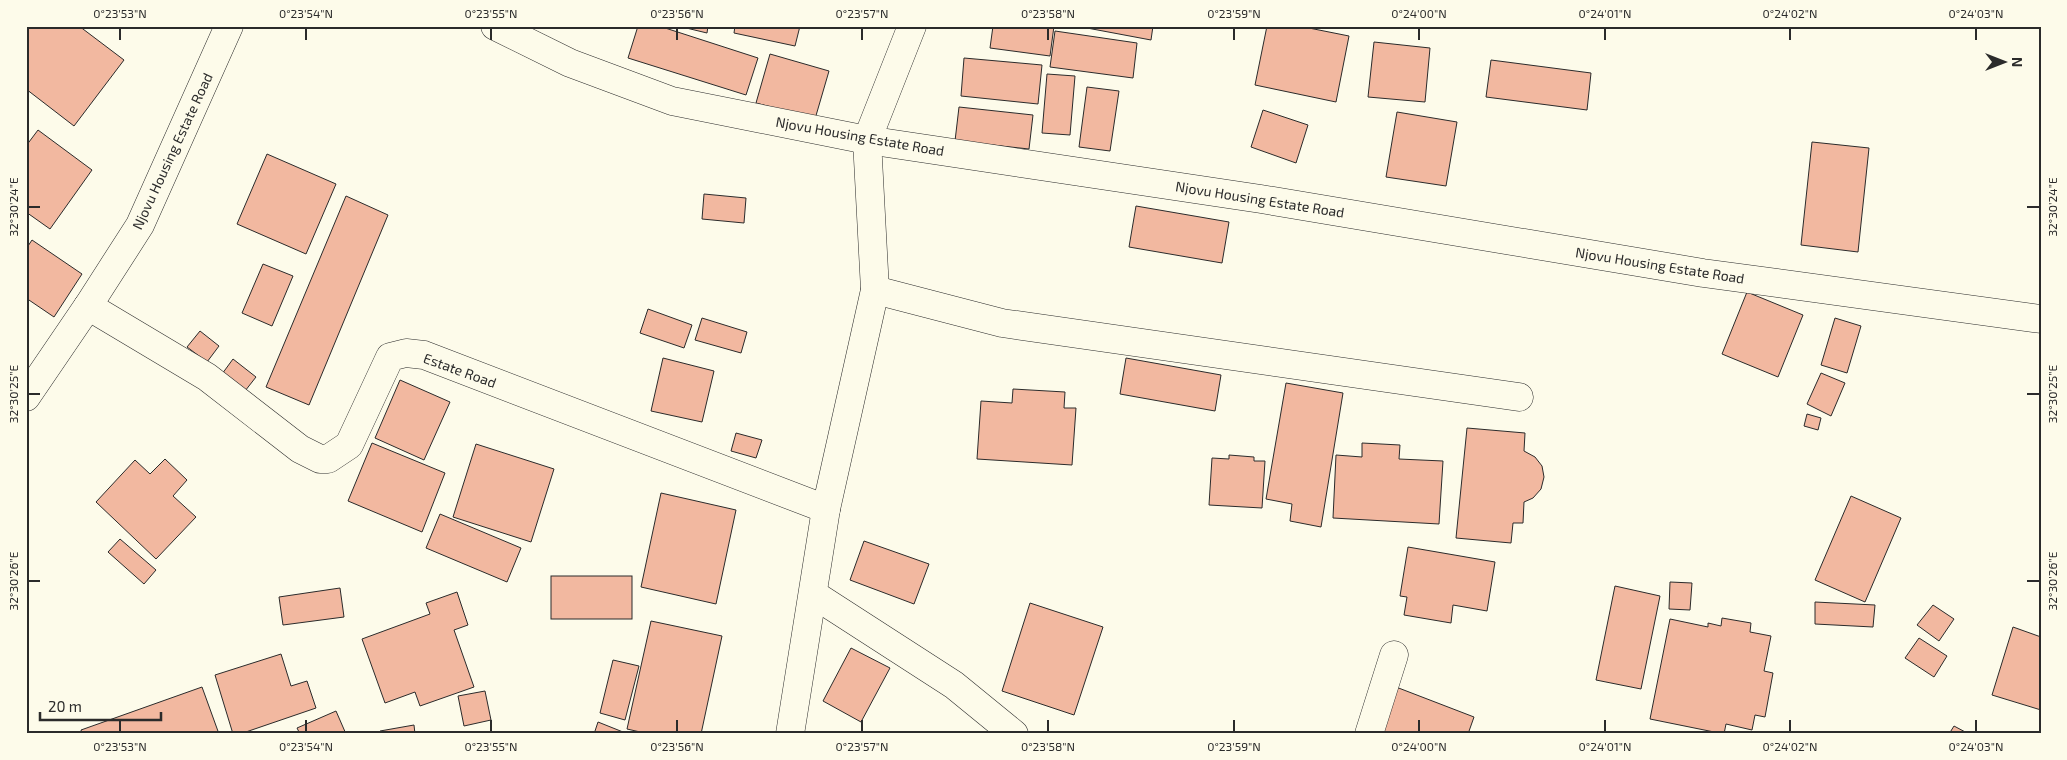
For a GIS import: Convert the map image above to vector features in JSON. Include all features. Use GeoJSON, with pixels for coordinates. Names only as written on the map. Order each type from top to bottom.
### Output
{"type":"FeatureCollection","features":[{"type":"Feature","properties":{"kind":"street","name":"Njovu Housing Estate Road"},"geometry":{"type":"LineString","coordinates":[[26,397],[140,225],[229,26]]}},
{"type":"Feature","properties":{"kind":"street","name":"Njovu Housing Estate Road"},"geometry":{"type":"LineString","coordinates":[[495,26],[570,63],[672,101],[867,140],[1262,199],[1703,273],[2041,318]]}},
{"type":"Feature","properties":{"kind":"street"},"geometry":{"type":"LineString","coordinates":[[790,734],[826,509],[875,290],[867,140],[912,26]]}},
{"type":"Feature","properties":{"kind":"street"},"geometry":{"type":"LineString","coordinates":[[875,290],[1002,323],[1519,397]]}},
{"type":"Feature","properties":{"kind":"street","name":"Estate Road"},"geometry":{"type":"LineString","coordinates":[[88,306],[207,377],[300,449],[320,459],[328,459],[349,444],[390,357],[406,353],[424,355],[826,509]]}},
{"type":"Feature","properties":{"kind":"street"},"geometry":{"type":"LineString","coordinates":[[812,594],[954,685],[1014,734]]}},
{"type":"Feature","properties":{"kind":"street"},"geometry":{"type":"LineString","coordinates":[[1369,734],[1394,655]]}},
{"type":"Feature","properties":{"kind":"building"},"geometry":{"type":"Polygon","coordinates":[[[26,26],[79,26],[124,60],[74,126],[26,89],[26,26]]]}},
{"type":"Feature","properties":{"kind":"building"},"geometry":{"type":"Polygon","coordinates":[[[638,26],[659,26],[758,58],[746,95],[628,58],[638,26]]]}},
{"type":"Feature","properties":{"kind":"building"},"geometry":{"type":"Polygon","coordinates":[[[678,26],[708,26],[707,33],[678,26]]]}},
{"type":"Feature","properties":{"kind":"building"},"geometry":{"type":"Polygon","coordinates":[[[735,26],[800,26],[795,46],[734,33],[735,26]]]}},
{"type":"Feature","properties":{"kind":"building"},"geometry":{"type":"Polygon","coordinates":[[[993,26],[1054,26],[1050,56],[990,48],[993,26]]]}},
{"type":"Feature","properties":{"kind":"building"},"geometry":{"type":"Polygon","coordinates":[[[1087,26],[1153,26],[1151,40],[1087,28],[1087,26]]]}},
{"type":"Feature","properties":{"kind":"building"},"geometry":{"type":"Polygon","coordinates":[[[1267,26],[1299,26],[1349,36],[1336,102],[1255,85],[1267,26]]]}},
{"type":"Feature","properties":{"kind":"building"},"geometry":{"type":"Polygon","coordinates":[[[1055,31],[1137,43],[1133,78],[1050,67],[1055,31]]]}},
{"type":"Feature","properties":{"kind":"building"},"geometry":{"type":"Polygon","coordinates":[[[1374,42],[1430,48],[1425,102],[1368,97],[1374,42]]]}},
{"type":"Feature","properties":{"kind":"building"},"geometry":{"type":"Polygon","coordinates":[[[770,54],[829,71],[815,119],[756,103],[770,54]]]}},
{"type":"Feature","properties":{"kind":"building"},"geometry":{"type":"Polygon","coordinates":[[[964,58],[1042,65],[1038,104],[961,96],[964,58]]]}},
{"type":"Feature","properties":{"kind":"building"},"geometry":{"type":"Polygon","coordinates":[[[1491,60],[1591,73],[1587,110],[1486,97],[1491,60]]]}},
{"type":"Feature","properties":{"kind":"building"},"geometry":{"type":"Polygon","coordinates":[[[1047,74],[1075,76],[1070,135],[1042,133],[1047,74]]]}},
{"type":"Feature","properties":{"kind":"building"},"geometry":{"type":"Polygon","coordinates":[[[1087,87],[1119,91],[1110,151],[1079,147],[1087,87]]]}},
{"type":"Feature","properties":{"kind":"building"},"geometry":{"type":"Polygon","coordinates":[[[959,107],[1033,115],[1029,149],[955,141],[959,107]]]}},
{"type":"Feature","properties":{"kind":"building"},"geometry":{"type":"Polygon","coordinates":[[[1263,110],[1308,125],[1296,163],[1251,147],[1263,110]]]}},
{"type":"Feature","properties":{"kind":"building"},"geometry":{"type":"Polygon","coordinates":[[[1397,112],[1457,122],[1446,186],[1386,177],[1397,112]]]}},
{"type":"Feature","properties":{"kind":"building"},"geometry":{"type":"Polygon","coordinates":[[[38,130],[92,170],[50,229],[26,212],[26,146],[38,130]]]}},
{"type":"Feature","properties":{"kind":"building"},"geometry":{"type":"Polygon","coordinates":[[[1812,142],[1869,148],[1858,252],[1801,245],[1812,142]]]}},
{"type":"Feature","properties":{"kind":"building"},"geometry":{"type":"Polygon","coordinates":[[[267,154],[336,184],[306,254],[237,224],[267,154]]]}},
{"type":"Feature","properties":{"kind":"building"},"geometry":{"type":"Polygon","coordinates":[[[704,194],[746,198],[744,223],[702,219],[704,194]]]}},
{"type":"Feature","properties":{"kind":"building"},"geometry":{"type":"Polygon","coordinates":[[[346,196],[388,215],[309,405],[266,387],[346,196]]]}},
{"type":"Feature","properties":{"kind":"building"},"geometry":{"type":"Polygon","coordinates":[[[1136,206],[1229,222],[1222,263],[1129,247],[1136,206]]]}},
{"type":"Feature","properties":{"kind":"building"},"geometry":{"type":"Polygon","coordinates":[[[32,240],[82,274],[54,317],[26,298],[26,249],[32,240]]]}},
{"type":"Feature","properties":{"kind":"building"},"geometry":{"type":"Polygon","coordinates":[[[263,264],[293,276],[272,326],[242,313],[263,264]]]}},
{"type":"Feature","properties":{"kind":"building"},"geometry":{"type":"Polygon","coordinates":[[[1747,292],[1803,315],[1778,377],[1722,354],[1747,292]]]}},
{"type":"Feature","properties":{"kind":"building"},"geometry":{"type":"Polygon","coordinates":[[[648,309],[692,325],[684,348],[640,333],[648,309]]]}},
{"type":"Feature","properties":{"kind":"building"},"geometry":{"type":"Polygon","coordinates":[[[702,318],[747,332],[741,353],[695,340],[702,318]]]}},
{"type":"Feature","properties":{"kind":"building"},"geometry":{"type":"Polygon","coordinates":[[[1835,318],[1861,326],[1847,373],[1821,365],[1835,318]]]}},
{"type":"Feature","properties":{"kind":"building"},"geometry":{"type":"Polygon","coordinates":[[[200,331],[219,346],[207,362],[187,347],[200,331]]]}},
{"type":"Feature","properties":{"kind":"building"},"geometry":{"type":"Polygon","coordinates":[[[663,358],[714,371],[702,422],[651,411],[663,358]]]}},
{"type":"Feature","properties":{"kind":"building"},"geometry":{"type":"Polygon","coordinates":[[[1126,358],[1221,375],[1215,411],[1120,394],[1126,358]]]}},
{"type":"Feature","properties":{"kind":"building"},"geometry":{"type":"Polygon","coordinates":[[[233,359],[256,377],[245,391],[222,374],[233,359]]]}},
{"type":"Feature","properties":{"kind":"building"},"geometry":{"type":"Polygon","coordinates":[[[1821,373],[1845,383],[1831,416],[1807,404],[1821,373]]]}},
{"type":"Feature","properties":{"kind":"building"},"geometry":{"type":"Polygon","coordinates":[[[400,380],[450,402],[424,460],[375,438],[400,380]]]}},
{"type":"Feature","properties":{"kind":"building"},"geometry":{"type":"Polygon","coordinates":[[[1286,383],[1343,393],[1321,527],[1290,521],[1292,504],[1266,499],[1286,383]]]}},
{"type":"Feature","properties":{"kind":"building"},"geometry":{"type":"Polygon","coordinates":[[[1013,389],[1065,392],[1064,408],[1076,408],[1072,465],[977,459],[981,401],[1012,403],[1013,389]]]}},
{"type":"Feature","properties":{"kind":"building"},"geometry":{"type":"Polygon","coordinates":[[[1807,414],[1821,418],[1818,430],[1804,426],[1807,414]]]}},
{"type":"Feature","properties":{"kind":"building"},"geometry":{"type":"Polygon","coordinates":[[[1467,428],[1525,433],[1524,451],[1535,457],[1542,466],[1544,477],[1541,489],[1533,498],[1524,502],[1523,523],[1513,523],[1511,543],[1456,538],[1467,428]]]}},
{"type":"Feature","properties":{"kind":"building"},"geometry":{"type":"Polygon","coordinates":[[[736,433],[762,440],[756,458],[731,451],[736,433]]]}},
{"type":"Feature","properties":{"kind":"building"},"geometry":{"type":"Polygon","coordinates":[[[372,443],[445,473],[422,532],[348,501],[372,443]]]}},
{"type":"Feature","properties":{"kind":"building"},"geometry":{"type":"Polygon","coordinates":[[[1362,443],[1400,445],[1399,459],[1443,461],[1439,524],[1333,518],[1336,455],[1362,457],[1362,443]]]}},
{"type":"Feature","properties":{"kind":"building"},"geometry":{"type":"Polygon","coordinates":[[[476,444],[554,469],[531,542],[453,517],[476,444]]]}},
{"type":"Feature","properties":{"kind":"building"},"geometry":{"type":"Polygon","coordinates":[[[1229,455],[1254,457],[1254,461],[1265,461],[1262,508],[1209,505],[1212,458],[1229,459],[1229,455]]]}},
{"type":"Feature","properties":{"kind":"building"},"geometry":{"type":"Polygon","coordinates":[[[165,459],[187,480],[173,496],[196,517],[156,559],[96,502],[135,460],[150,474],[165,459]]]}},
{"type":"Feature","properties":{"kind":"building"},"geometry":{"type":"Polygon","coordinates":[[[661,493],[736,510],[716,604],[641,587],[661,493]]]}},
{"type":"Feature","properties":{"kind":"building"},"geometry":{"type":"Polygon","coordinates":[[[1851,496],[1901,518],[1865,602],[1815,580],[1851,496]]]}},
{"type":"Feature","properties":{"kind":"building"},"geometry":{"type":"Polygon","coordinates":[[[440,514],[521,548],[507,582],[426,548],[440,514]]]}},
{"type":"Feature","properties":{"kind":"building"},"geometry":{"type":"Polygon","coordinates":[[[120,539],[156,570],[144,584],[108,552],[120,539]]]}},
{"type":"Feature","properties":{"kind":"building"},"geometry":{"type":"Polygon","coordinates":[[[864,541],[929,564],[914,604],[850,580],[864,541]]]}},
{"type":"Feature","properties":{"kind":"building"},"geometry":{"type":"Polygon","coordinates":[[[1408,547],[1495,562],[1487,611],[1453,605],[1451,623],[1404,615],[1407,597],[1400,596],[1408,547]]]}},
{"type":"Feature","properties":{"kind":"building"},"geometry":{"type":"Polygon","coordinates":[[[551,576],[632,576],[632,619],[551,619],[551,576]]]}},
{"type":"Feature","properties":{"kind":"building"},"geometry":{"type":"Polygon","coordinates":[[[1670,582],[1692,583],[1690,610],[1669,609],[1670,582]]]}},
{"type":"Feature","properties":{"kind":"building"},"geometry":{"type":"Polygon","coordinates":[[[1615,586],[1660,596],[1641,689],[1596,680],[1615,586]]]}},
{"type":"Feature","properties":{"kind":"building"},"geometry":{"type":"Polygon","coordinates":[[[340,588],[344,617],[283,625],[279,597],[340,588]]]}},
{"type":"Feature","properties":{"kind":"building"},"geometry":{"type":"Polygon","coordinates":[[[457,592],[468,625],[454,630],[474,687],[420,706],[415,692],[385,703],[362,639],[430,614],[426,603],[457,592]]]}},
{"type":"Feature","properties":{"kind":"building"},"geometry":{"type":"Polygon","coordinates":[[[1815,602],[1875,605],[1873,627],[1815,624],[1815,602]]]}},
{"type":"Feature","properties":{"kind":"building"},"geometry":{"type":"Polygon","coordinates":[[[1030,603],[1103,627],[1074,715],[1002,691],[1030,603]]]}},
{"type":"Feature","properties":{"kind":"building"},"geometry":{"type":"Polygon","coordinates":[[[1933,605],[1954,619],[1939,641],[1917,625],[1933,605]]]}},
{"type":"Feature","properties":{"kind":"building"},"geometry":{"type":"Polygon","coordinates":[[[1722,618],[1751,623],[1750,632],[1771,636],[1764,671],[1773,673],[1765,717],[1755,715],[1752,730],[1726,724],[1724,734],[1650,719],[1670,619],[1708,627],[1708,623],[1721,626],[1722,618]]]}},
{"type":"Feature","properties":{"kind":"building"},"geometry":{"type":"Polygon","coordinates":[[[651,621],[722,636],[701,734],[649,734],[627,729],[651,621]]]}},
{"type":"Feature","properties":{"kind":"building"},"geometry":{"type":"Polygon","coordinates":[[[2013,627],[2041,637],[2041,710],[1992,695],[2013,627]]]}},
{"type":"Feature","properties":{"kind":"building"},"geometry":{"type":"Polygon","coordinates":[[[1919,638],[1947,656],[1934,677],[1905,658],[1919,638]]]}},
{"type":"Feature","properties":{"kind":"building"},"geometry":{"type":"Polygon","coordinates":[[[851,648],[890,668],[861,722],[823,701],[851,648]]]}},
{"type":"Feature","properties":{"kind":"building"},"geometry":{"type":"Polygon","coordinates":[[[281,654],[291,686],[307,681],[316,708],[240,734],[233,734],[215,675],[281,654]]]}},
{"type":"Feature","properties":{"kind":"building"},"geometry":{"type":"Polygon","coordinates":[[[613,660],[639,666],[625,720],[600,713],[613,660]]]}},
{"type":"Feature","properties":{"kind":"building"},"geometry":{"type":"Polygon","coordinates":[[[202,687],[219,734],[82,734],[81,730],[202,687]]]}},
{"type":"Feature","properties":{"kind":"building"},"geometry":{"type":"Polygon","coordinates":[[[1396,687],[1474,717],[1468,734],[1379,734],[1396,687]]]}},
{"type":"Feature","properties":{"kind":"building"},"geometry":{"type":"Polygon","coordinates":[[[485,691],[491,720],[464,726],[458,696],[485,691]]]}},
{"type":"Feature","properties":{"kind":"building"},"geometry":{"type":"Polygon","coordinates":[[[336,711],[346,734],[300,734],[297,728],[336,711]]]}},
{"type":"Feature","properties":{"kind":"building"},"geometry":{"type":"Polygon","coordinates":[[[598,722],[628,734],[594,734],[598,722]]]}},
{"type":"Feature","properties":{"kind":"building"},"geometry":{"type":"Polygon","coordinates":[[[414,725],[415,734],[381,734],[380,731],[414,725]]]}},
{"type":"Feature","properties":{"kind":"building"},"geometry":{"type":"Polygon","coordinates":[[[1954,726],[1969,734],[1949,734],[1954,726]]]}}]}
